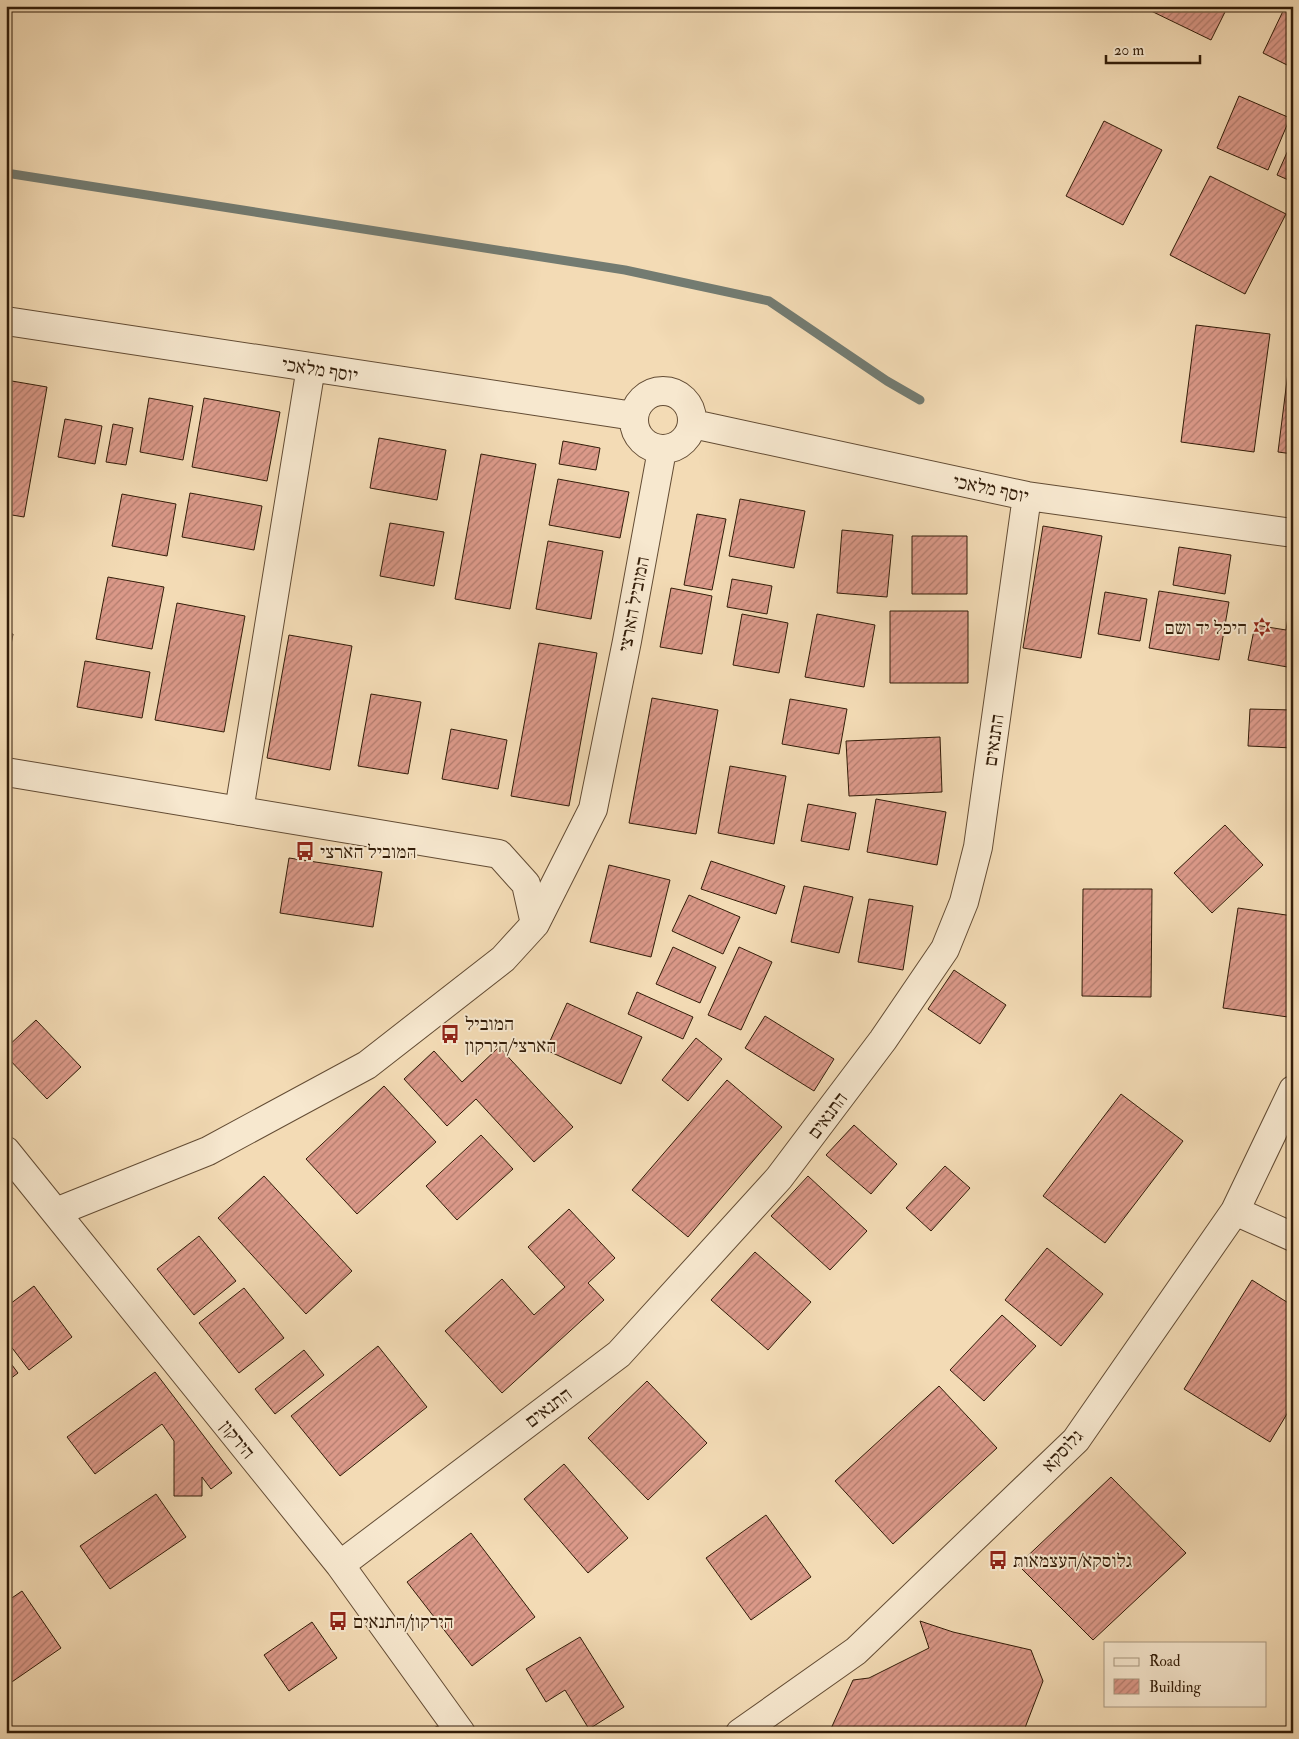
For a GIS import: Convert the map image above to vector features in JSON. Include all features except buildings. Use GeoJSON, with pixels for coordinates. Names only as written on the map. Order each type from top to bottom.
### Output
{"type":"FeatureCollection","features":[{"type":"Feature","properties":{"kind":"street","name":"יוסף מלאכי"},"geometry":{"type":"LineString","coordinates":[[6,321],[634,416]]}},
{"type":"Feature","properties":{"kind":"street"},"geometry":{"type":"LineString","coordinates":[[239,811],[311,367]]}},
{"type":"Feature","properties":{"kind":"street"},"geometry":{"type":"LineString","coordinates":[[665,390],[681,397],[688,404],[693,424],[688,436],[681,444],[662,450],[645,444],[638,436],[634,427],[634,416],[638,404],[645,397],[654,392],[665,390]]}},
{"type":"Feature","properties":{"kind":"street","name":"יוסף מלאכי"},"geometry":{"type":"LineString","coordinates":[[693,424],[1027,496],[1293,533]]}},
{"type":"Feature","properties":{"kind":"street","name":"המוביל הארצי"},"geometry":{"type":"LineString","coordinates":[[56,1212],[208,1152],[367,1065],[503,959],[535,924],[593,808],[627,641],[662,450]]}},
{"type":"Feature","properties":{"kind":"street","name":"התנאים"},"geometry":{"type":"LineString","coordinates":[[340,1565],[619,1354],[779,1178],[883,1040],[945,950],[964,902],[978,847],[1027,496]]}},
{"type":"Feature","properties":{"kind":"street"},"geometry":{"type":"LineString","coordinates":[[6,772],[499,854],[526,884],[535,924]]}},
{"type":"Feature","properties":{"kind":"street","name":"גלוסקא"},"geometry":{"type":"LineString","coordinates":[[740,1733],[856,1651],[1076,1440],[1235,1210],[1293,1090]]}},
{"type":"Feature","properties":{"kind":"street","name":"הירקון"},"geometry":{"type":"LineString","coordinates":[[6,1152],[340,1565],[461,1733]]}},
{"type":"Feature","properties":{"kind":"street"},"geometry":{"type":"LineString","coordinates":[[1235,1210],[1293,1237]]}},
{"type":"Feature","properties":{"kind":"waterway"},"geometry":{"type":"LineString","coordinates":[[6,173],[625,270],[769,301],[887,381],[920,400]]}},
{"type":"Feature","properties":{"kind":"place","name":"היכל יד ושם"},"geometry":{"type":"Point","coordinates":[1262,627]}},
{"type":"Feature","properties":{"kind":"place","name":"המוביל הארצי"},"geometry":{"type":"Point","coordinates":[305,851]}},
{"type":"Feature","properties":{"kind":"place","name":"המוביל הארצי/הירקון"},"geometry":{"type":"Point","coordinates":[450,1034]}},
{"type":"Feature","properties":{"kind":"place","name":"גלוסקא/העצמאות"},"geometry":{"type":"Point","coordinates":[998,1560]}},
{"type":"Feature","properties":{"kind":"place","name":"הירקון/התנאים"},"geometry":{"type":"Point","coordinates":[338,1621]}}]}
